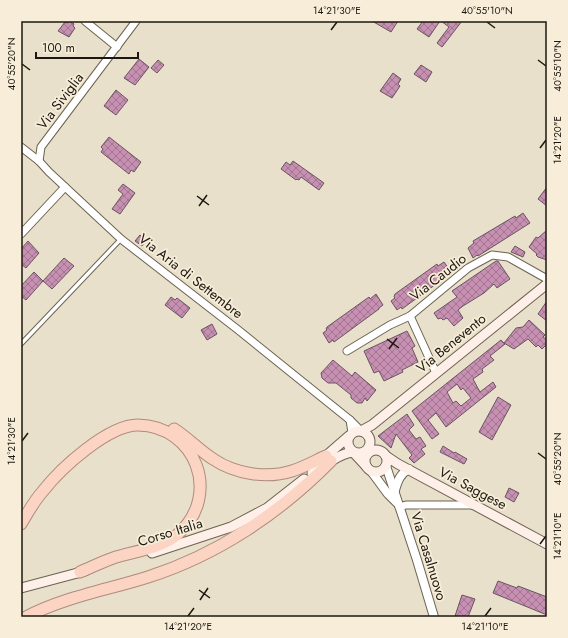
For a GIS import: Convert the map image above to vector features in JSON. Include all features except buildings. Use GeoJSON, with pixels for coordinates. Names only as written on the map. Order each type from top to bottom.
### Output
{"type":"FeatureCollection","features":[{"type":"Feature","properties":{"kind":"highway"},"geometry":{"type":"LineString","coordinates":[[21,510],[39,484],[55,467],[76,449],[113,424],[132,419],[152,420],[168,425],[186,436],[200,450],[214,460],[238,471],[272,475],[293,471],[329,458]]}},
{"type":"Feature","properties":{"kind":"highway"},"geometry":{"type":"LineString","coordinates":[[21,524],[43,490],[60,472],[99,440],[116,430],[137,425],[153,427],[178,439],[186,447],[194,460],[199,473],[201,485],[200,497],[193,518],[170,540],[114,558],[80,572]]}},
{"type":"Feature","properties":{"kind":"highway"},"geometry":{"type":"LineString","coordinates":[[26,617],[56,604],[174,568],[201,556],[248,529],[269,514],[307,484],[329,458]]}},
{"type":"Feature","properties":{"kind":"main road","name":"Via Benevento"},"geometry":{"type":"LineString","coordinates":[[353,452],[360,454],[366,452],[370,446],[371,442],[358,434],[372,425],[547,284]]}},
{"type":"Feature","properties":{"kind":"main road"},"geometry":{"type":"LineString","coordinates":[[358,434],[384,454],[387,459],[386,466],[381,471],[374,472],[368,469],[349,447],[348,443],[358,434]]}},
{"type":"Feature","properties":{"kind":"main road"},"geometry":{"type":"LineString","coordinates":[[329,458],[358,434]]}},
{"type":"Feature","properties":{"kind":"main road"},"geometry":{"type":"LineString","coordinates":[[368,469],[365,460],[370,452],[376,450],[384,454]]}},
{"type":"Feature","properties":{"kind":"main road"},"geometry":{"type":"LineString","coordinates":[[329,458],[353,452]]}},
{"type":"Feature","properties":{"kind":"main road","name":"Via Saggese"},"geometry":{"type":"LineString","coordinates":[[384,454],[547,544]]}},
{"type":"Feature","properties":{"kind":"main road","name":"Corso Italia"},"geometry":{"type":"LineString","coordinates":[[21,588],[153,552],[230,527],[267,508],[329,458]]}},
{"type":"Feature","properties":{"kind":"main road"},"geometry":{"type":"LineString","coordinates":[[386,466],[409,469]]}},
{"type":"Feature","properties":{"kind":"street"},"geometry":{"type":"LineString","coordinates":[[85,21],[117,46]]}},
{"type":"Feature","properties":{"kind":"street","name":"Via Siviglia"},"geometry":{"type":"LineString","coordinates":[[39,160],[41,146],[136,21]]}},
{"type":"Feature","properties":{"kind":"street","name":"Via Aria di Settembre"},"geometry":{"type":"LineString","coordinates":[[21,147],[39,160],[49,172],[121,239],[237,329],[350,420],[358,434]]}},
{"type":"Feature","properties":{"kind":"street"},"geometry":{"type":"LineString","coordinates":[[21,234],[65,187]]}},
{"type":"Feature","properties":{"kind":"street","name":"Via Caudio"},"geometry":{"type":"LineString","coordinates":[[346,351],[390,325],[410,316],[468,268],[492,255],[508,257],[547,279]]}},
{"type":"Feature","properties":{"kind":"street","name":"Via Caudio"},"geometry":{"type":"LineString","coordinates":[[410,316],[436,373]]}},
{"type":"Feature","properties":{"kind":"street","name":"Via Casalnuovo"},"geometry":{"type":"LineString","coordinates":[[386,466],[395,490],[434,617]]}},
{"type":"Feature","properties":{"kind":"street"},"geometry":{"type":"LineString","coordinates":[[368,469],[399,505],[474,504]]}},
{"type":"Feature","properties":{"kind":"street"},"geometry":{"type":"LineString","coordinates":[[395,490],[402,473],[409,469]]}},
{"type":"Feature","properties":{"kind":"lane"},"geometry":{"type":"LineString","coordinates":[[21,344],[121,239]]}}]}
